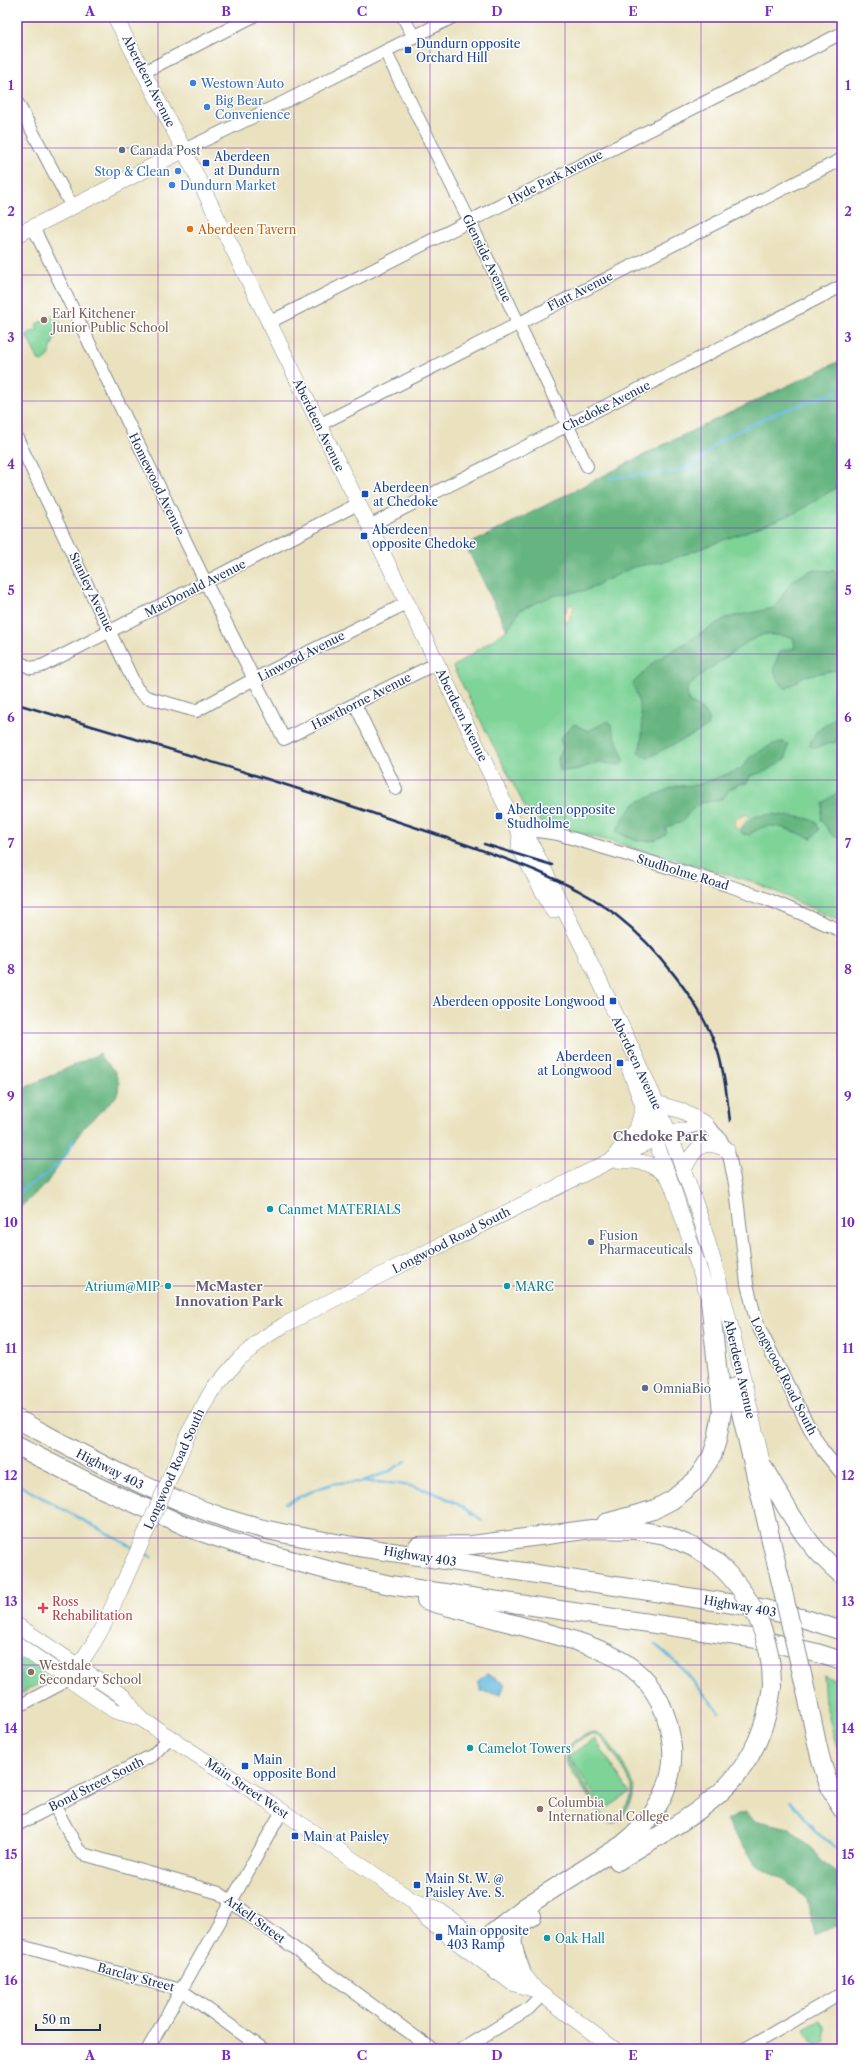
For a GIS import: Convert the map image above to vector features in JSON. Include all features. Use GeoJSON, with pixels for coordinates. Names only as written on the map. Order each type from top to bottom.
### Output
{"type":"FeatureCollection","features":[{"type":"Feature","properties":{"kind":"highway"},"geometry":{"type":"LineString","coordinates":[[592,1529],[606,1522],[653,1510],[672,1500],[696,1480],[712,1456],[719,1432],[722,1412],[710,1301]]}},
{"type":"Feature","properties":{"kind":"highway"},"geometry":{"type":"LineString","coordinates":[[735,1387],[786,1584],[810,1690],[825,1774],[836,1802],[842,1809]]}},
{"type":"Feature","properties":{"kind":"highway","name":"Highway 403"},"geometry":{"type":"LineString","coordinates":[[17,1419],[145,1487],[187,1505],[237,1522],[294,1535],[359,1547],[760,1608],[809,1620],[842,1631]]}},
{"type":"Feature","properties":{"kind":"highway","name":"Highway 403"},"geometry":{"type":"LineString","coordinates":[[17,1446],[100,1488],[195,1530],[294,1562],[390,1585],[699,1629],[757,1639],[817,1653],[842,1661]]}},
{"type":"Feature","properties":{"kind":"highway"},"geometry":{"type":"LineString","coordinates":[[764,1468],[793,1521],[805,1538],[817,1552],[842,1575]]}},
{"type":"Feature","properties":{"kind":"highway"},"geometry":{"type":"LineString","coordinates":[[764,1468],[786,1584]]}},
{"type":"Feature","properties":{"kind":"highway"},"geometry":{"type":"LineString","coordinates":[[359,1547],[472,1545],[592,1529],[636,1530],[665,1535],[692,1547],[716,1562],[745,1593],[762,1624],[771,1657],[772,1686],[763,1731],[750,1757],[723,1792],[705,1806],[522,1923],[515,1930],[512,1938],[514,1953],[521,1971]]}},
{"type":"Feature","properties":{"kind":"highway"},"geometry":{"type":"LineString","coordinates":[[390,1585],[431,1602],[580,1641],[611,1654],[640,1674],[650,1686],[666,1717],[672,1751],[671,1769],[667,1786],[660,1804],[650,1820],[637,1834],[622,1845],[525,1907],[494,1931],[484,1944],[486,1953],[496,1971]]}},
{"type":"Feature","properties":{"kind":"highway"},"geometry":{"type":"LineString","coordinates":[[699,1629],[842,1672]]}},
{"type":"Feature","properties":{"kind":"highway"},"geometry":{"type":"LineString","coordinates":[[810,1690],[834,1771],[842,1791]]}},
{"type":"Feature","properties":{"kind":"main road","name":"Aberdeen Avenue"},"geometry":{"type":"LineString","coordinates":[[115,17],[184,150],[268,323],[408,603],[520,834],[519,847],[612,1031],[634,1078],[649,1105],[662,1135],[684,1170],[718,1277],[764,1468]]}},
{"type":"Feature","properties":{"kind":"main road"},"geometry":{"type":"LineString","coordinates":[[17,235],[184,150]]}},
{"type":"Feature","properties":{"kind":"main road"},"geometry":{"type":"LineString","coordinates":[[611,1160],[637,1129],[649,1105],[682,1111],[706,1124]]}},
{"type":"Feature","properties":{"kind":"main road","name":"Aberdeen Avenue"},"geometry":{"type":"LineString","coordinates":[[662,1135],[673,1188],[710,1301],[735,1387]]}},
{"type":"Feature","properties":{"kind":"main road","name":"Longwood Road South"},"geometry":{"type":"LineString","coordinates":[[67,1678],[78,1666],[105,1625],[187,1436],[211,1392],[239,1359],[264,1337],[324,1304],[662,1135]]}},
{"type":"Feature","properties":{"kind":"main road"},"geometry":{"type":"LineString","coordinates":[[684,1170],[691,1154],[700,1147],[717,1145],[727,1150]]}},
{"type":"Feature","properties":{"kind":"main road"},"geometry":{"type":"LineString","coordinates":[[611,1160],[646,1162],[658,1169],[667,1178],[673,1188]]}},
{"type":"Feature","properties":{"kind":"main road","name":"Main Street West"},"geometry":{"type":"LineString","coordinates":[[17,1625],[124,1697],[140,1718]]}},
{"type":"Feature","properties":{"kind":"main road","name":"Main Street West"},"geometry":{"type":"LineString","coordinates":[[17,1644],[115,1711],[140,1718],[170,1737],[282,1811],[413,1901],[436,1908],[521,1971],[539,1993],[614,2049]]}},
{"type":"Feature","properties":{"kind":"main road","name":"Main Street West"},"geometry":{"type":"LineString","coordinates":[[413,1901],[427,1920],[512,1983],[539,1993]]}},
{"type":"Feature","properties":{"kind":"street"},"geometry":{"type":"LineString","coordinates":[[144,72],[252,17]]}},
{"type":"Feature","properties":{"kind":"street"},"geometry":{"type":"LineString","coordinates":[[403,17],[414,37]]}},
{"type":"Feature","properties":{"kind":"street"},"geometry":{"type":"LineString","coordinates":[[184,150],[453,17]]}},
{"type":"Feature","properties":{"kind":"street","name":"Hyde Park Avenue"},"geometry":{"type":"LineString","coordinates":[[268,323],[469,220],[842,33]]}},
{"type":"Feature","properties":{"kind":"street","name":"Glenside Avenue"},"geometry":{"type":"LineString","coordinates":[[385,51],[469,220],[587,466]]}},
{"type":"Feature","properties":{"kind":"street"},"geometry":{"type":"LineString","coordinates":[[17,102],[72,207]]}},
{"type":"Feature","properties":{"kind":"street","name":"Flatt Avenue"},"geometry":{"type":"LineString","coordinates":[[319,424],[842,159]]}},
{"type":"Feature","properties":{"kind":"street","name":"Homewood Avenue"},"geometry":{"type":"LineString","coordinates":[[33,227],[206,583],[284,739]]}},
{"type":"Feature","properties":{"kind":"street","name":"Chedoke Avenue"},"geometry":{"type":"LineString","coordinates":[[369,526],[567,424],[842,286]]}},
{"type":"Feature","properties":{"kind":"street","name":"Stanley Avenue"},"geometry":{"type":"LineString","coordinates":[[17,438],[141,694],[196,711]]}},
{"type":"Feature","properties":{"kind":"street","name":"MacDonald Avenue"},"geometry":{"type":"LineString","coordinates":[[17,661],[31,668],[42,666],[111,632],[358,504]]}},
{"type":"Feature","properties":{"kind":"street","name":"Linwood Avenue"},"geometry":{"type":"LineString","coordinates":[[196,711],[254,679],[408,603]]}},
{"type":"Feature","properties":{"kind":"street","name":"Hawthorne Avenue"},"geometry":{"type":"LineString","coordinates":[[284,739],[437,663]]}},
{"type":"Feature","properties":{"kind":"street"},"geometry":{"type":"LineString","coordinates":[[355,704],[396,789]]}},
{"type":"Feature","properties":{"kind":"street","name":"Studholme Road"},"geometry":{"type":"LineString","coordinates":[[520,834],[538,831],[558,834],[668,867],[767,899],[842,931]]}},
{"type":"Feature","properties":{"kind":"street","name":"Longwood Road South"},"geometry":{"type":"LineString","coordinates":[[662,1135],[706,1124],[720,1138],[727,1150],[736,1189],[746,1284],[753,1315],[799,1410],[819,1444],[842,1474]]}},
{"type":"Feature","properties":{"kind":"street","name":"Longwood Road South"},"geometry":{"type":"LineString","coordinates":[[17,1707],[59,1685],[67,1678]]}},
{"type":"Feature","properties":{"kind":"street","name":"Bond Street South"},"geometry":{"type":"LineString","coordinates":[[17,1825],[153,1755],[170,1737]]}},
{"type":"Feature","properties":{"kind":"street","name":"Arkell Street"},"geometry":{"type":"LineString","coordinates":[[54,1805],[78,1850],[83,1854],[219,1893],[432,2049]]}},
{"type":"Feature","properties":{"kind":"street"},"geometry":{"type":"LineString","coordinates":[[148,2049],[282,1811]]}},
{"type":"Feature","properties":{"kind":"street","name":"Barclay Street"},"geometry":{"type":"LineString","coordinates":[[17,1945],[181,1990],[263,2049]]}},
{"type":"Feature","properties":{"kind":"street"},"geometry":{"type":"LineString","coordinates":[[462,2049],[528,2009],[539,1993]]}},
{"type":"Feature","properties":{"kind":"street"},"geometry":{"type":"LineString","coordinates":[[745,2049],[842,1993]]}},
{"type":"Feature","properties":{"kind":"green space"},"geometry":{"type":"Polygon","coordinates":[[[52,316],[57,318],[60,324],[47,359],[42,362],[39,361],[26,335],[38,329],[36,324],[52,316]]]}},
{"type":"Feature","properties":{"kind":"green space"},"geometry":{"type":"Polygon","coordinates":[[[842,360],[842,484],[797,512],[764,525],[667,561],[633,567],[587,590],[552,596],[520,610],[507,630],[466,546],[677,438],[842,360]]]}},
{"type":"Feature","properties":{"kind":"green space"},"geometry":{"type":"Polygon","coordinates":[[[842,479],[842,922],[754,882],[541,822],[526,809],[453,667],[507,630],[512,603],[842,479]]]}},
{"type":"Feature","properties":{"kind":"green space"},"geometry":{"type":"Polygon","coordinates":[[[812,570],[836,571],[842,578],[842,669],[804,676],[786,689],[775,675],[774,671],[781,651],[795,648],[793,637],[764,634],[747,642],[704,673],[687,688],[688,702],[699,707],[709,717],[707,727],[648,758],[638,753],[642,736],[642,718],[633,683],[654,662],[726,618],[774,608],[793,580],[812,570]]]}},
{"type":"Feature","properties":{"kind":"green space"},"geometry":{"type":"Polygon","coordinates":[[[842,713],[842,740],[815,748],[809,745],[817,731],[842,713]]]}},
{"type":"Feature","properties":{"kind":"green space"},"geometry":{"type":"Polygon","coordinates":[[[609,721],[624,762],[621,765],[599,763],[576,769],[560,771],[558,759],[563,748],[560,738],[574,724],[588,731],[609,721]]]}},
{"type":"Feature","properties":{"kind":"green space"},"geometry":{"type":"Polygon","coordinates":[[[782,742],[788,744],[786,758],[766,771],[750,776],[747,783],[739,784],[729,790],[723,798],[715,801],[703,802],[690,811],[682,822],[666,827],[666,834],[660,838],[647,841],[634,840],[616,831],[625,816],[636,803],[676,786],[697,785],[741,769],[750,757],[771,745],[782,742]]]}},
{"type":"Feature","properties":{"kind":"green space"},"geometry":{"type":"Polygon","coordinates":[[[842,789],[842,839],[833,836],[821,820],[823,803],[842,789]]]}},
{"type":"Feature","properties":{"kind":"green space"},"geometry":{"type":"Polygon","coordinates":[[[773,814],[816,821],[819,830],[812,838],[788,829],[772,826],[757,829],[750,835],[743,834],[740,830],[753,817],[773,814]]]}},
{"type":"Feature","properties":{"kind":"green space"},"geometry":{"type":"Polygon","coordinates":[[[101,1053],[100,1056],[114,1070],[119,1083],[118,1092],[115,1098],[84,1127],[46,1184],[17,1210],[17,1091],[101,1053]]]}},
{"type":"Feature","properties":{"kind":"green space","name":"Westdale Secondary School"},"geometry":{"type":"Polygon","coordinates":[[[17,1653],[41,1670],[45,1677],[43,1682],[17,1695],[17,1653]]]}},
{"type":"Feature","properties":{"kind":"green space"},"geometry":{"type":"Polygon","coordinates":[[[823,1675],[842,1682],[842,1767],[825,1703],[823,1675]]]}},
{"type":"Feature","properties":{"kind":"green space"},"geometry":{"type":"Polygon","coordinates":[[[591,1733],[603,1736],[611,1745],[634,1786],[634,1791],[629,1806],[625,1813],[615,1823],[609,1824],[604,1821],[567,1763],[567,1752],[572,1743],[591,1733]],[[597,1735],[587,1736],[575,1743],[570,1749],[568,1757],[606,1820],[613,1822],[626,1807],[631,1796],[632,1787],[623,1769],[608,1746],[600,1737],[597,1735]]]}},
{"type":"Feature","properties":{"kind":"green space"},"geometry":{"type":"Polygon","coordinates":[[[595,1739],[630,1793],[604,1810],[569,1756],[595,1739]]]}},
{"type":"Feature","properties":{"kind":"green space"},"geometry":{"type":"Polygon","coordinates":[[[746,1813],[754,1820],[789,1828],[827,1865],[842,1875],[842,1922],[815,1936],[807,1899],[797,1889],[756,1864],[726,1821],[737,1815],[746,1813]]]}},
{"type":"Feature","properties":{"kind":"green space"},"geometry":{"type":"Polygon","coordinates":[[[820,2020],[825,2028],[825,2042],[816,2047],[805,2028],[820,2020]]]}},
{"type":"Feature","properties":{"kind":"sand"},"geometry":{"type":"Polygon","coordinates":[[[569,605],[573,605],[574,607],[567,622],[564,620],[564,615],[569,605]]]}},
{"type":"Feature","properties":{"kind":"sand"},"geometry":{"type":"Polygon","coordinates":[[[747,814],[749,817],[740,829],[736,828],[734,826],[736,819],[747,814]]]}},
{"type":"Feature","properties":{"kind":"water"},"geometry":{"type":"Polygon","coordinates":[[[487,1674],[505,1684],[501,1694],[481,1692],[478,1681],[487,1674]]]}},
{"type":"Feature","properties":{"kind":"waterway"},"geometry":{"type":"LineString","coordinates":[[610,478],[682,471],[705,456],[720,440],[772,415],[835,392],[842,391]]}},
{"type":"Feature","properties":{"kind":"waterway"},"geometry":{"type":"LineString","coordinates":[[17,1193],[42,1177],[57,1165],[64,1158],[73,1140]]}},
{"type":"Feature","properties":{"kind":"waterway"},"geometry":{"type":"LineString","coordinates":[[363,1481],[388,1472],[406,1461]]}},
{"type":"Feature","properties":{"kind":"waterway"},"geometry":{"type":"LineString","coordinates":[[286,1503],[314,1490],[332,1484],[348,1482],[382,1482],[413,1486],[427,1490],[455,1503],[482,1520]]}},
{"type":"Feature","properties":{"kind":"waterway"},"geometry":{"type":"LineString","coordinates":[[17,1484],[134,1548]]}},
{"type":"Feature","properties":{"kind":"waterway"},"geometry":{"type":"LineString","coordinates":[[142,1552],[152,1557]]}},
{"type":"Feature","properties":{"kind":"waterway"},"geometry":{"type":"LineString","coordinates":[[656,1645],[682,1668],[719,1712]]}},
{"type":"Feature","properties":{"kind":"waterway"},"geometry":{"type":"LineString","coordinates":[[790,1801],[817,1833],[842,1852]]}},
{"type":"Feature","properties":{"kind":"railway"},"geometry":{"type":"LineString","coordinates":[[17,704],[253,775],[448,838],[539,872],[589,896],[616,915],[647,943],[676,977],[701,1015],[718,1052],[724,1077],[730,1121]]}},
{"type":"Feature","properties":{"kind":"railway"},"geometry":{"type":"LineString","coordinates":[[484,844],[552,865]]}},
{"type":"Feature","properties":{"kind":"place","name":"Dundurn opposite Orchard Hill"},"geometry":{"type":"Point","coordinates":[408,50]}},
{"type":"Feature","properties":{"kind":"place","name":"Westown Auto"},"geometry":{"type":"Point","coordinates":[193,83]}},
{"type":"Feature","properties":{"kind":"place","name":"Big Bear Convenience"},"geometry":{"type":"Point","coordinates":[207,107]}},
{"type":"Feature","properties":{"kind":"place","name":"Canada Post"},"geometry":{"type":"Point","coordinates":[122,150]}},
{"type":"Feature","properties":{"kind":"place","name":"Aberdeen at Dundurn"},"geometry":{"type":"Point","coordinates":[206,163]}},
{"type":"Feature","properties":{"kind":"place","name":"Stop & Clean"},"geometry":{"type":"Point","coordinates":[178,171]}},
{"type":"Feature","properties":{"kind":"place","name":"Dundurn Market"},"geometry":{"type":"Point","coordinates":[172,185]}},
{"type":"Feature","properties":{"kind":"place","name":"Aberdeen Tavern"},"geometry":{"type":"Point","coordinates":[190,229]}},
{"type":"Feature","properties":{"kind":"place","name":"Earl Kitchener Junior Public School"},"geometry":{"type":"Point","coordinates":[44,320]}},
{"type":"Feature","properties":{"kind":"place","name":"Aberdeen at Chedoke"},"geometry":{"type":"Point","coordinates":[365,494]}},
{"type":"Feature","properties":{"kind":"place","name":"Aberdeen opposite Chedoke"},"geometry":{"type":"Point","coordinates":[364,536]}},
{"type":"Feature","properties":{"kind":"place","name":"Aberdeen opposite Studholme"},"geometry":{"type":"Point","coordinates":[499,816]}},
{"type":"Feature","properties":{"kind":"place","name":"Aberdeen opposite Longwood"},"geometry":{"type":"Point","coordinates":[613,1001]}},
{"type":"Feature","properties":{"kind":"place","name":"Aberdeen at Longwood"},"geometry":{"type":"Point","coordinates":[620,1063]}},
{"type":"Feature","properties":{"kind":"place","name":"Canmet MATERIALS"},"geometry":{"type":"Point","coordinates":[270,1209]}},
{"type":"Feature","properties":{"kind":"place","name":"Fusion Pharmaceuticals"},"geometry":{"type":"Point","coordinates":[591,1242]}},
{"type":"Feature","properties":{"kind":"place","name":"Atrium@MIP"},"geometry":{"type":"Point","coordinates":[168,1286]}},
{"type":"Feature","properties":{"kind":"place","name":"MARC"},"geometry":{"type":"Point","coordinates":[507,1286]}},
{"type":"Feature","properties":{"kind":"place","name":"OmniaBio"},"geometry":{"type":"Point","coordinates":[645,1388]}},
{"type":"Feature","properties":{"kind":"place","name":"Ross Rehabilitation"},"geometry":{"type":"Point","coordinates":[43,1608]}},
{"type":"Feature","properties":{"kind":"place","name":"Westdale Secondary School"},"geometry":{"type":"Point","coordinates":[31,1672]}},
{"type":"Feature","properties":{"kind":"place","name":"Camelot Towers"},"geometry":{"type":"Point","coordinates":[470,1748]}},
{"type":"Feature","properties":{"kind":"place","name":"Main opposite Bond"},"geometry":{"type":"Point","coordinates":[245,1766]}},
{"type":"Feature","properties":{"kind":"place","name":"Columbia International College"},"geometry":{"type":"Point","coordinates":[540,1809]}},
{"type":"Feature","properties":{"kind":"place","name":"Main at Paisley"},"geometry":{"type":"Point","coordinates":[295,1836]}},
{"type":"Feature","properties":{"kind":"place","name":"Main St. W. @ Paisley Ave. S."},"geometry":{"type":"Point","coordinates":[417,1885]}},
{"type":"Feature","properties":{"kind":"place","name":"Main opposite 403 Ramp"},"geometry":{"type":"Point","coordinates":[439,1937]}},
{"type":"Feature","properties":{"kind":"place","name":"Oak Hall"},"geometry":{"type":"Point","coordinates":[547,1938]}},
{"type":"Feature","properties":{"kind":"district","name":"Chedoke Park"},"geometry":{"type":"Point","coordinates":[660,1136]}},
{"type":"Feature","properties":{"kind":"district","name":"McMaster Innovation Park"},"geometry":{"type":"Point","coordinates":[229,1294]}}]}
